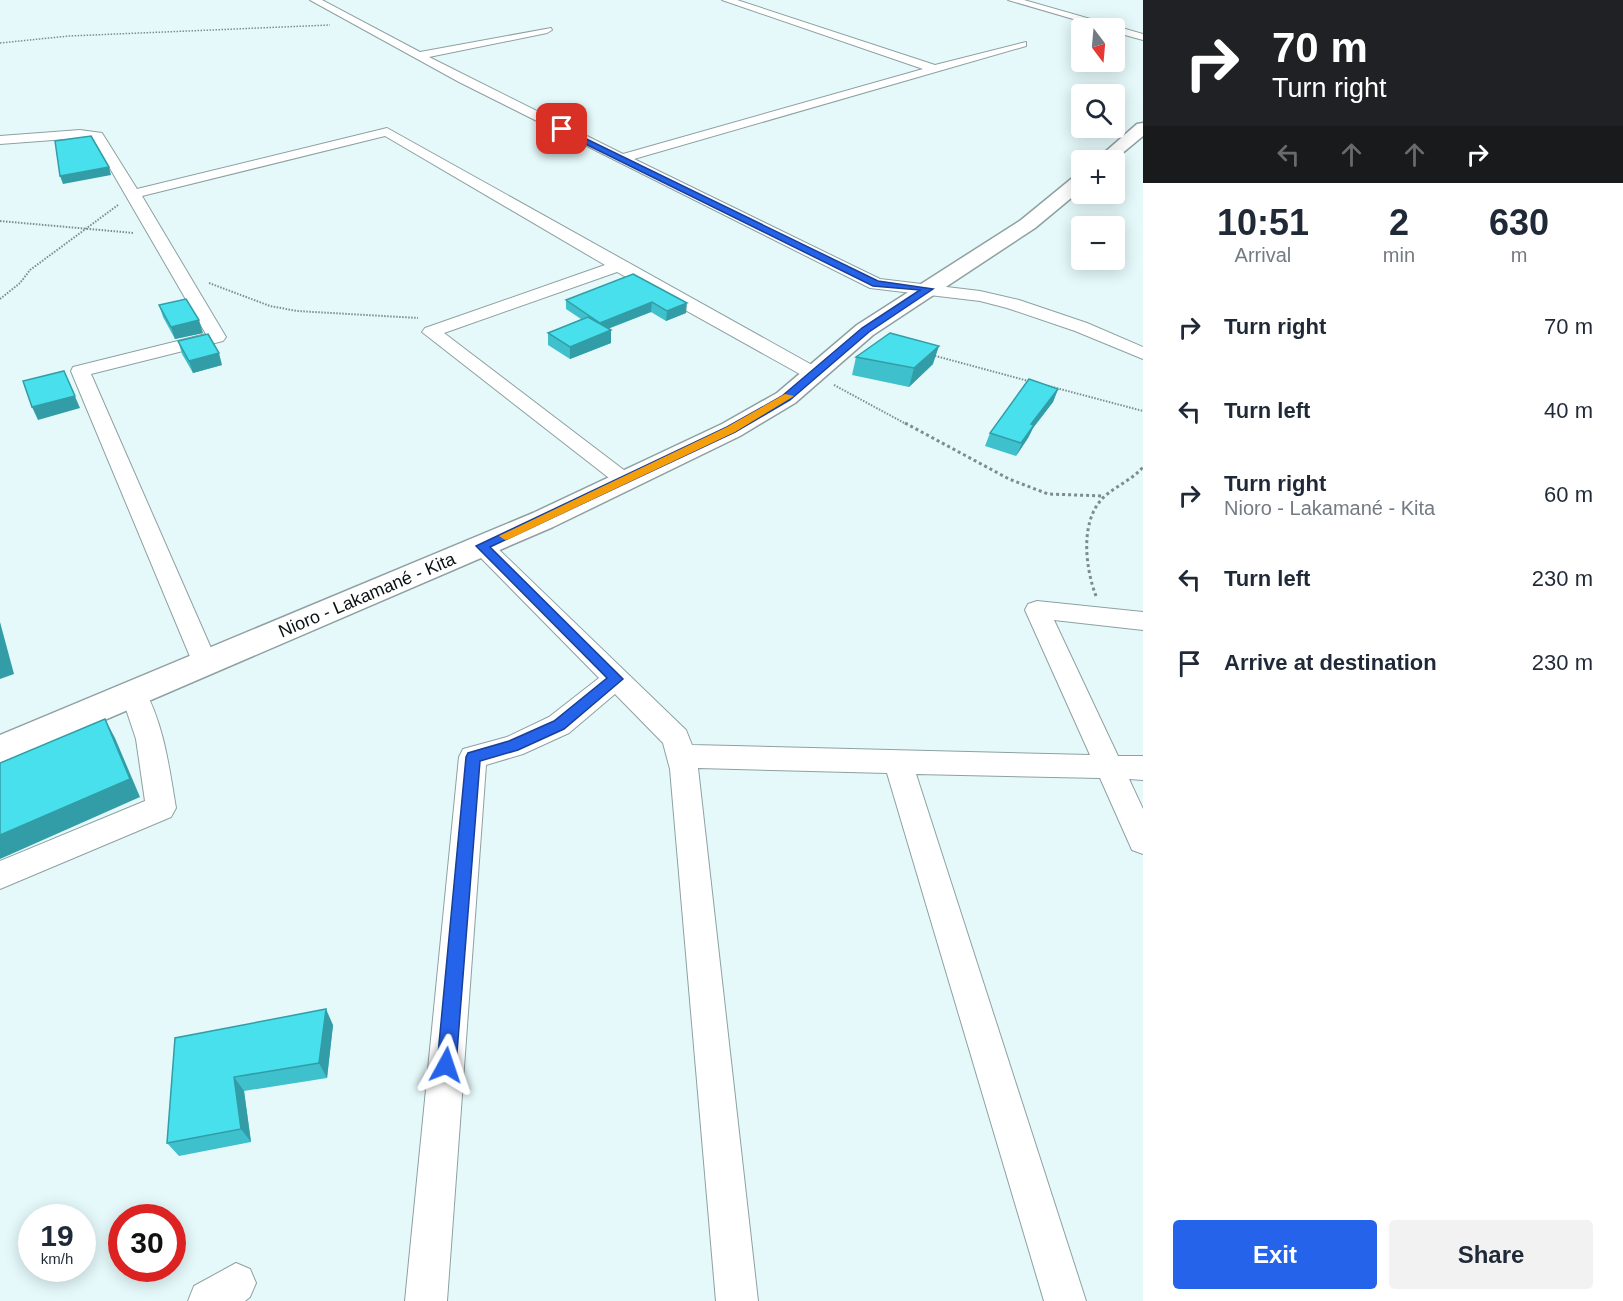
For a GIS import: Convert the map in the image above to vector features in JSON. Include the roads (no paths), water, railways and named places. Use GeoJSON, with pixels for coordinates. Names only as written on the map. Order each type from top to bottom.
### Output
{"type":"FeatureCollection","features":[{"type":"Feature","properties":{"kind":"main road"},"geometry":{"type":"LineString","coordinates":[[1116,150],[1143,128]]}},
{"type":"Feature","properties":{"kind":"main road","name":"Nioro - Lakamané - Kita"},"geometry":{"type":"LineString","coordinates":[[0,750],[482,546],[731,430],[786,398],[865,330],[1028,224],[1071,188]]}},
{"type":"Feature","properties":{"kind":"street"},"geometry":{"type":"LineString","coordinates":[[315,0],[621,159],[876,284],[928,289],[1013,304],[1081,327],[1143,354]]}},
{"type":"Feature","properties":{"kind":"street"},"geometry":{"type":"LineString","coordinates":[[727,0],[934,69]]}},
{"type":"Feature","properties":{"kind":"street"},"geometry":{"type":"LineString","coordinates":[[1013,0],[1076,18]]}},
{"type":"Feature","properties":{"kind":"street"},"geometry":{"type":"LineString","coordinates":[[419,56],[547,30]]}},
{"type":"Feature","properties":{"kind":"street"},"geometry":{"type":"LineString","coordinates":[[1125,32],[1143,37]]}},
{"type":"Feature","properties":{"kind":"street"},"geometry":{"type":"LineString","coordinates":[[621,159],[1022,44]]}},
{"type":"Feature","properties":{"kind":"street"},"geometry":{"type":"LineString","coordinates":[[133,194],[387,132],[617,266],[814,374]]}},
{"type":"Feature","properties":{"kind":"street"},"geometry":{"type":"LineString","coordinates":[[0,140],[80,134],[97,136],[217,337],[80,371],[205,664]]}},
{"type":"Feature","properties":{"kind":"street"},"geometry":{"type":"LineString","coordinates":[[617,266],[431,332],[626,480]]}},
{"type":"Feature","properties":{"kind":"street"},"geometry":{"type":"LineString","coordinates":[[482,546],[676,738],[681,756],[737,1301]]}},
{"type":"Feature","properties":{"kind":"street"},"geometry":{"type":"LineString","coordinates":[[1143,621],[1037,610],[1143,841]]}},
{"type":"Feature","properties":{"kind":"street"},"geometry":{"type":"LineString","coordinates":[[426,1301],[473,757],[513,746],[559,725],[616,679]]}},
{"type":"Feature","properties":{"kind":"street"},"geometry":{"type":"LineString","coordinates":[[0,875],[161,808],[150,739],[134,694]]}},
{"type":"Feature","properties":{"kind":"street"},"geometry":{"type":"LineString","coordinates":[[681,756],[1143,768]]}},
{"type":"Feature","properties":{"kind":"street"},"geometry":{"type":"LineString","coordinates":[[898,762],[1065,1301]]}}]}
